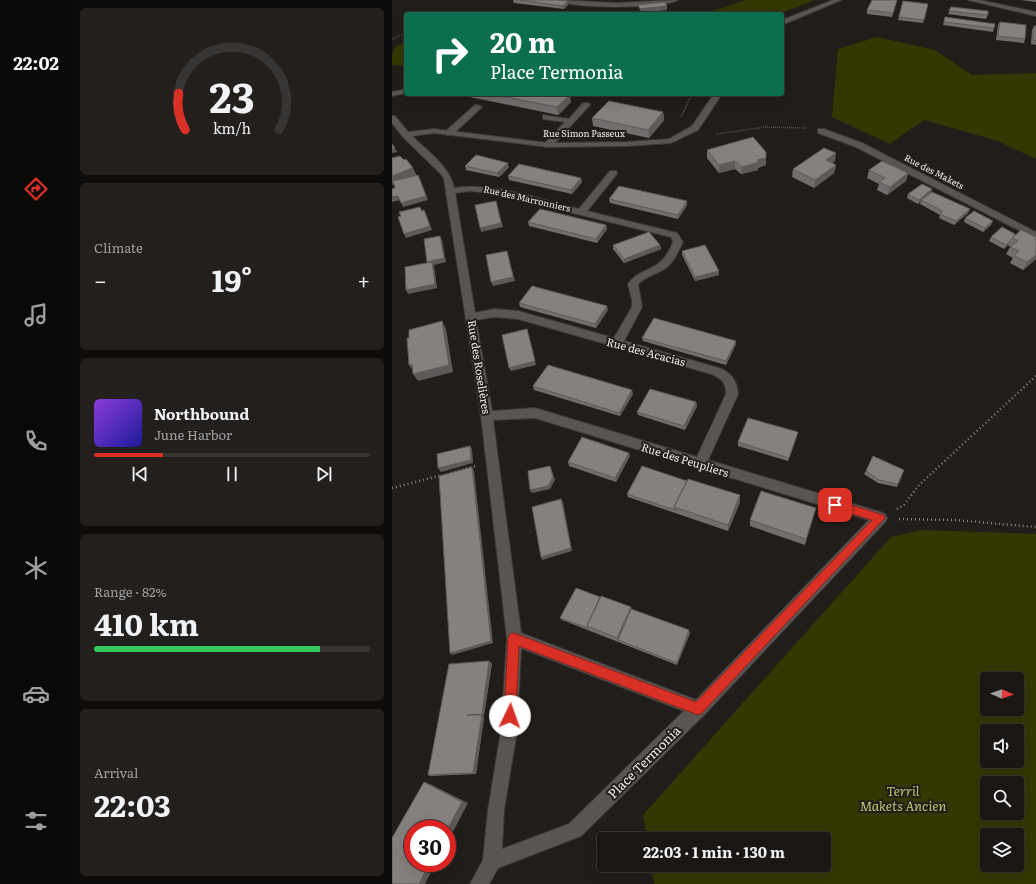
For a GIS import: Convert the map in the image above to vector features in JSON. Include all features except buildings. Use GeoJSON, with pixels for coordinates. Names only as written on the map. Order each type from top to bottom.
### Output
{"type":"FeatureCollection","features":[{"type":"Feature","properties":{"kind":"street"},"geometry":{"type":"LineString","coordinates":[[559,0],[628,5],[675,0]]}},
{"type":"Feature","properties":{"kind":"street"},"geometry":{"type":"LineString","coordinates":[[784,22],[838,0]]}},
{"type":"Feature","properties":{"kind":"street"},"geometry":{"type":"LineString","coordinates":[[971,0],[1036,14]]}},
{"type":"Feature","properties":{"kind":"street"},"geometry":{"type":"LineString","coordinates":[[392,94],[404,91]]}},
{"type":"Feature","properties":{"kind":"street","name":"Rue Simon Passeux"},"geometry":{"type":"LineString","coordinates":[[406,135],[434,131],[548,145],[627,144],[671,141],[695,128],[717,96]]}},
{"type":"Feature","properties":{"kind":"street"},"geometry":{"type":"LineString","coordinates":[[548,145],[586,104]]}},
{"type":"Feature","properties":{"kind":"street"},"geometry":{"type":"LineString","coordinates":[[449,133],[478,107]]}},
{"type":"Feature","properties":{"kind":"street"},"geometry":{"type":"LineString","coordinates":[[546,117],[570,121]]}},
{"type":"Feature","properties":{"kind":"street","name":"Rue des Roselières"},"geometry":{"type":"LineString","coordinates":[[392,118],[406,135],[445,173],[448,179],[487,416],[514,638]]}},
{"type":"Feature","properties":{"kind":"street","name":"Rue des Makets"},"geometry":{"type":"LineString","coordinates":[[821,131],[859,145],[1036,236]]}},
{"type":"Feature","properties":{"kind":"street","name":"Rue des Marronniers"},"geometry":{"type":"LineString","coordinates":[[581,212],[613,173]]}},
{"type":"Feature","properties":{"kind":"street","name":"Rue des Marronniers"},"geometry":{"type":"LineString","coordinates":[[449,191],[470,188],[491,190],[667,232],[674,235],[678,242],[666,262],[660,267],[637,278],[633,284],[637,307],[617,343]]}},
{"type":"Feature","properties":{"kind":"street","name":"Rue des Acacias"},"geometry":{"type":"LineString","coordinates":[[471,318],[494,313],[518,315],[710,369],[726,376],[732,384],[732,394],[700,465]]}},
{"type":"Feature","properties":{"kind":"street","name":"Rue des Peupliers"},"geometry":{"type":"LineString","coordinates":[[487,416],[535,414],[700,465],[880,518]]}},
{"type":"Feature","properties":{"kind":"street"},"geometry":{"type":"LineString","coordinates":[[479,884],[492,862],[496,810],[509,731],[514,638],[698,709],[880,518]]}},
{"type":"Feature","properties":{"kind":"street","name":"Place Termonia"},"geometry":{"type":"LineString","coordinates":[[492,862],[575,830],[698,709]]}},
{"type":"Feature","properties":{"kind":"path"},"geometry":{"type":"LineString","coordinates":[[392,39],[404,35]]}},
{"type":"Feature","properties":{"kind":"path"},"geometry":{"type":"LineString","coordinates":[[716,134],[766,127],[801,127],[821,131]]}},
{"type":"Feature","properties":{"kind":"path"},"geometry":{"type":"LineString","coordinates":[[880,518],[904,505],[918,486],[1036,376]]}},
{"type":"Feature","properties":{"kind":"path"},"geometry":{"type":"LineString","coordinates":[[392,488],[470,468]]}},
{"type":"Feature","properties":{"kind":"path"},"geometry":{"type":"LineString","coordinates":[[880,518],[955,520],[1036,527]]}},
{"type":"Feature","properties":{"kind":"green space"},"geometry":{"type":"Polygon","coordinates":[[[746,0],[815,0],[784,12],[709,12],[746,0]]]}},
{"type":"Feature","properties":{"kind":"green space"},"geometry":{"type":"Polygon","coordinates":[[[877,37],[935,50],[972,75],[1036,73],[1036,159],[998,141],[924,120],[890,144],[832,117],[838,49],[877,37]]]}},
{"type":"Feature","properties":{"kind":"green space"},"geometry":{"type":"Polygon","coordinates":[[[404,43],[404,66],[392,65],[393,52],[395,47],[404,43]]]}},
{"type":"Feature","properties":{"kind":"green space","name":"Terril Makets Ancien"},"geometry":{"type":"Polygon","coordinates":[[[921,530],[1036,534],[1036,884],[654,884],[652,872],[831,872],[831,832],[646,832],[643,815],[891,537],[921,530]]]}},
{"type":"Feature","properties":{"kind":"route"},"geometry":{"type":"LineString","coordinates":[[510,716],[514,638],[698,709],[880,518],[835,505]]}}]}
